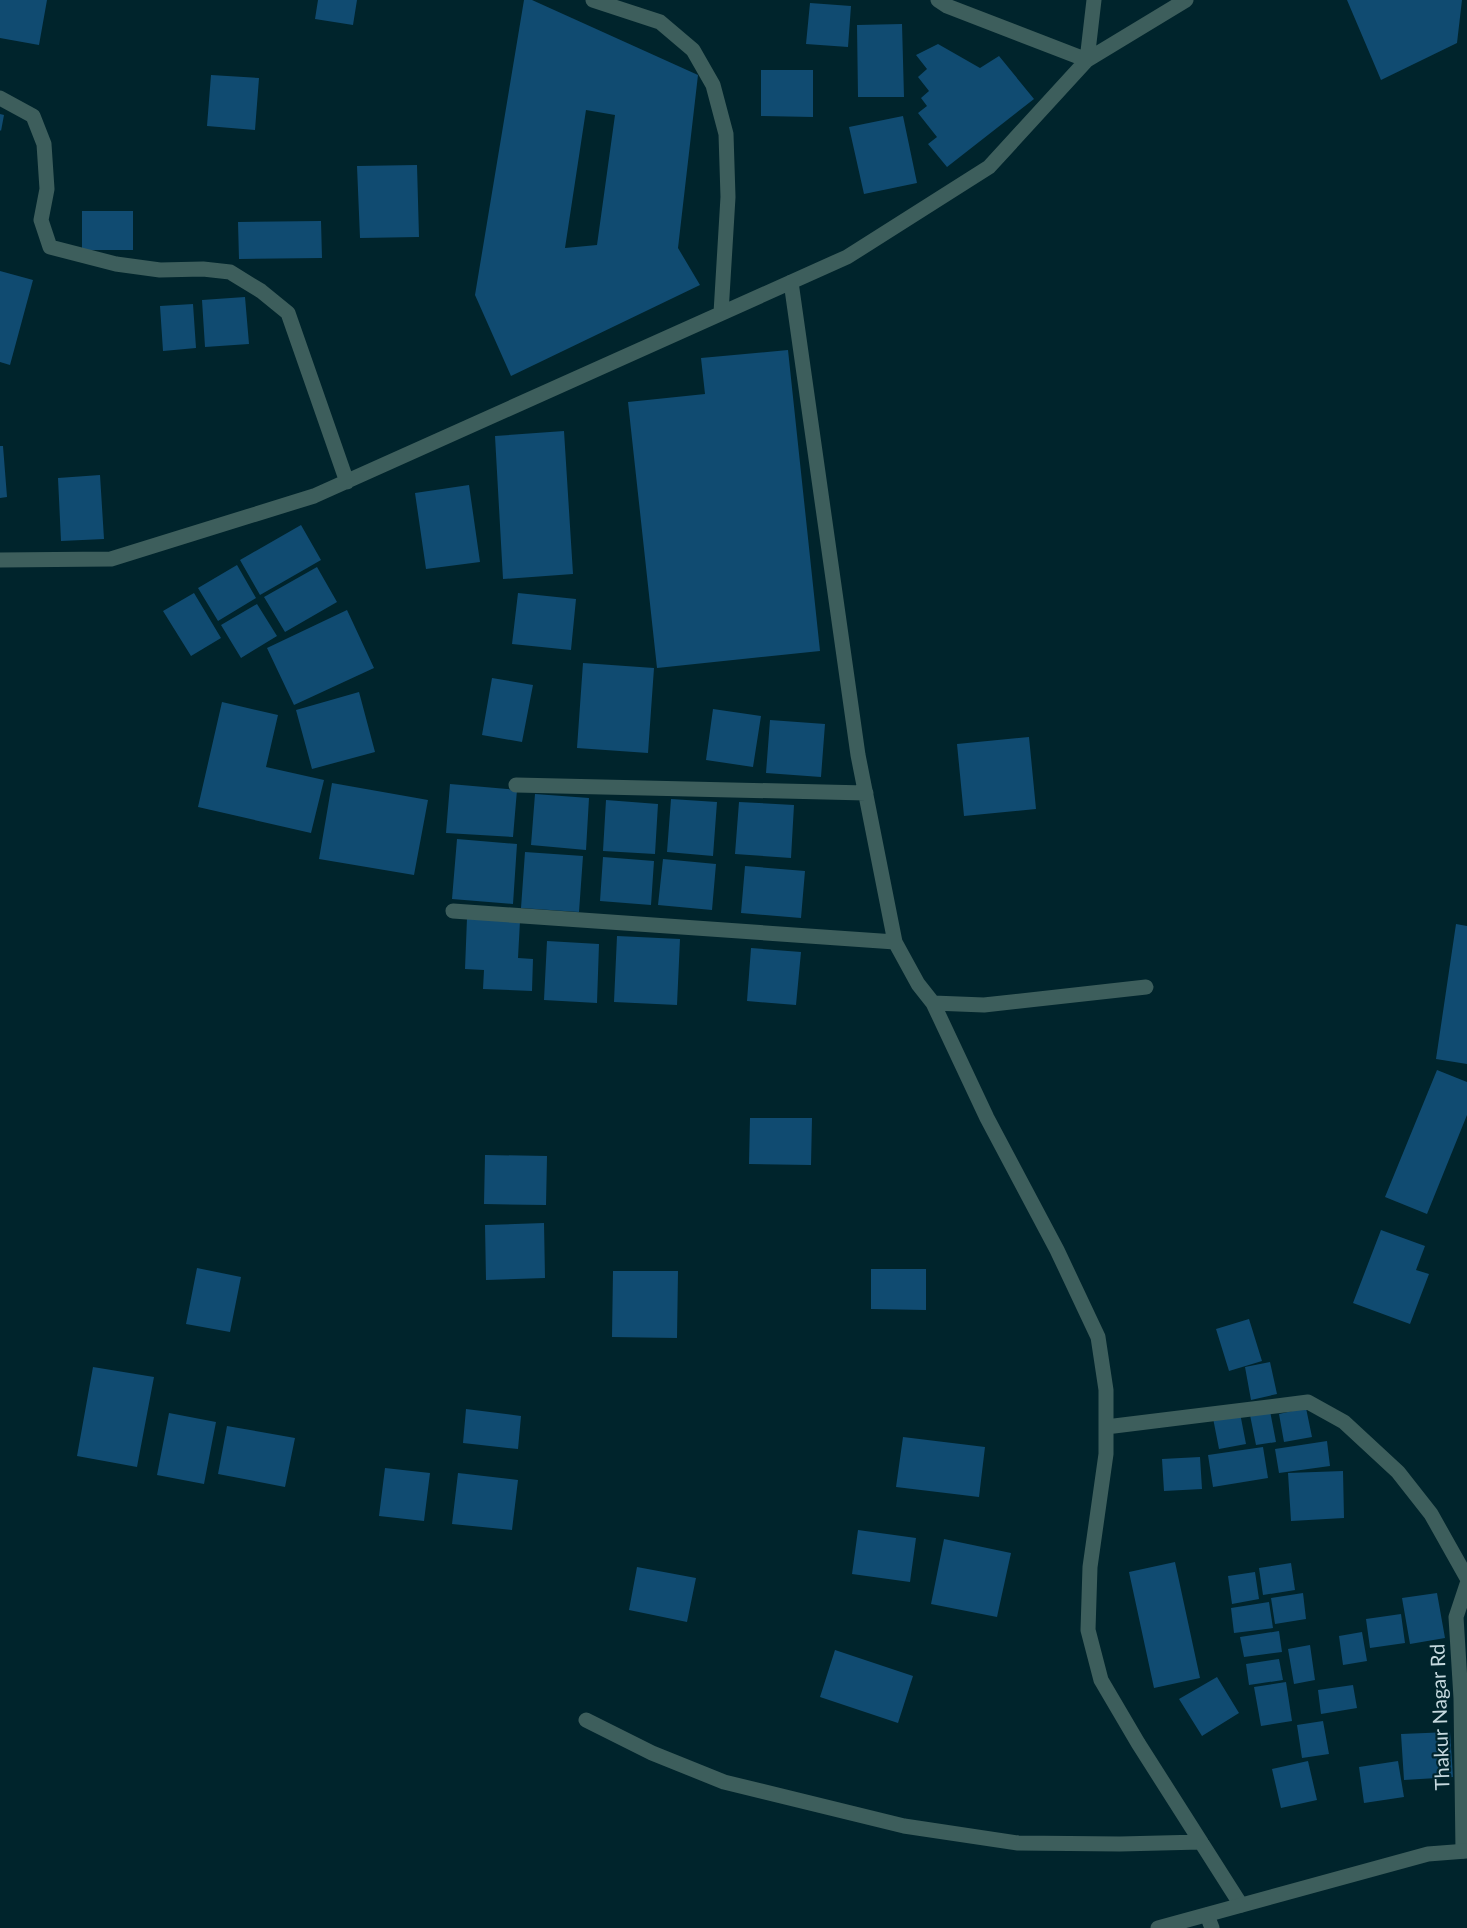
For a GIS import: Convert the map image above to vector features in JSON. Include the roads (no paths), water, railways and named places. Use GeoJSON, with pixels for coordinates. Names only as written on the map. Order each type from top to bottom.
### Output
{"type":"FeatureCollection","features":[{"type":"Feature","properties":{"kind":"street"},"geometry":{"type":"LineString","coordinates":[[593,0],[660,22],[693,51],[713,85],[726,134],[728,196],[721,313]]}},
{"type":"Feature","properties":{"kind":"street"},"geometry":{"type":"LineString","coordinates":[[938,0],[947,6],[1087,60]]}},
{"type":"Feature","properties":{"kind":"street"},"geometry":{"type":"LineString","coordinates":[[1087,60],[1094,0]]}},
{"type":"Feature","properties":{"kind":"street"},"geometry":{"type":"LineString","coordinates":[[0,560],[111,559],[315,496],[847,257],[989,167],[1087,60],[1186,0]]}},
{"type":"Feature","properties":{"kind":"street"},"geometry":{"type":"LineString","coordinates":[[0,98],[33,116],[44,144],[47,189],[41,220],[50,247],[116,264],[160,270],[203,269],[231,272],[261,291],[288,313],[346,482]]}},
{"type":"Feature","properties":{"kind":"street"},"geometry":{"type":"LineString","coordinates":[[791,282],[858,755],[895,942],[918,984],[933,1003],[987,1118],[1057,1250],[1098,1337],[1106,1390],[1106,1454],[1090,1567],[1088,1630],[1101,1680],[1241,1905]]}},
{"type":"Feature","properties":{"kind":"street"},"geometry":{"type":"LineString","coordinates":[[516,785],[866,793]]}},
{"type":"Feature","properties":{"kind":"street"},"geometry":{"type":"LineString","coordinates":[[453,911],[895,942]]}},
{"type":"Feature","properties":{"kind":"street"},"geometry":{"type":"LineString","coordinates":[[933,1003],[984,1005],[1146,987]]}},
{"type":"Feature","properties":{"kind":"street"},"geometry":{"type":"LineString","coordinates":[[1106,1427],[1308,1402],[1344,1422],[1398,1472],[1431,1514],[1467,1578]]}},
{"type":"Feature","properties":{"kind":"street","name":"Thakur Nagar Rd"},"geometry":{"type":"LineString","coordinates":[[1465,1851],[1461,1698],[1456,1617],[1467,1584]]}},
{"type":"Feature","properties":{"kind":"street"},"geometry":{"type":"LineString","coordinates":[[586,1720],[652,1753],[724,1782],[904,1826],[1018,1843],[1201,1842]]}},
{"type":"Feature","properties":{"kind":"street"},"geometry":{"type":"LineString","coordinates":[[1158,1928],[1210,1921],[1241,1905],[1428,1854],[1465,1851]]}}]}
